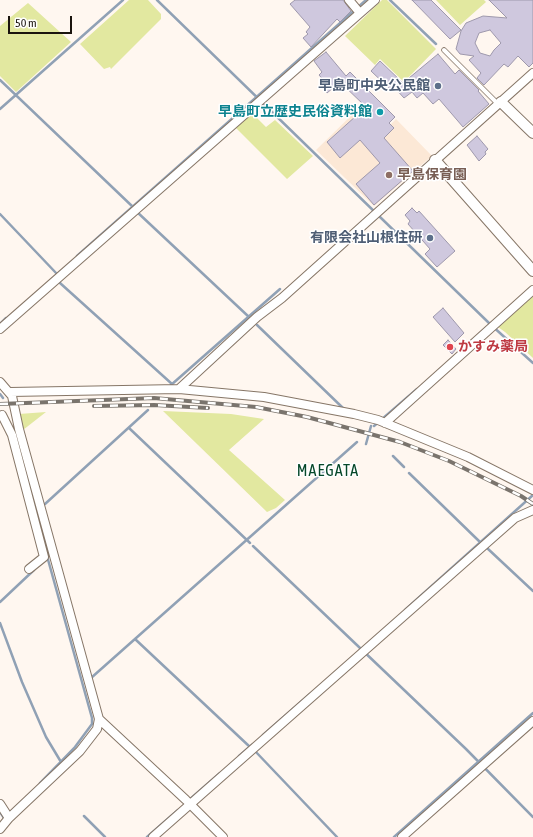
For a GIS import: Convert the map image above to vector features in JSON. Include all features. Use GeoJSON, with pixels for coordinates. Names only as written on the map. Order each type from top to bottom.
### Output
{"type":"FeatureCollection","features":[{"type":"Feature","properties":{"kind":"street"},"geometry":{"type":"LineString","coordinates":[[348,0],[358,10]]}},
{"type":"Feature","properties":{"kind":"street"},"geometry":{"type":"LineString","coordinates":[[0,329],[260,101],[358,10],[375,0]]}},
{"type":"Feature","properties":{"kind":"street"},"geometry":{"type":"LineString","coordinates":[[179,389],[257,317],[282,298],[533,73]]}},
{"type":"Feature","properties":{"kind":"street"},"geometry":{"type":"LineString","coordinates":[[500,103],[533,133]]}},
{"type":"Feature","properties":{"kind":"street"},"geometry":{"type":"LineString","coordinates":[[435,160],[533,271]]}},
{"type":"Feature","properties":{"kind":"street"},"geometry":{"type":"LineString","coordinates":[[382,422],[493,327],[533,290]]}},
{"type":"Feature","properties":{"kind":"street"},"geometry":{"type":"LineString","coordinates":[[0,382],[12,396],[16,433],[40,526],[99,719],[97,729],[80,751],[9,818],[0,830]]}},
{"type":"Feature","properties":{"kind":"street"},"geometry":{"type":"LineString","coordinates":[[10,392],[179,389],[264,397],[354,414],[382,422],[468,457],[533,490]]}},
{"type":"Feature","properties":{"kind":"street"},"geometry":{"type":"LineString","coordinates":[[2,415],[16,433]]}},
{"type":"Feature","properties":{"kind":"street"},"geometry":{"type":"LineString","coordinates":[[152,837],[188,802],[363,652],[515,518],[533,510]]}},
{"type":"Feature","properties":{"kind":"street"},"geometry":{"type":"LineString","coordinates":[[29,569],[48,553]]}},
{"type":"Feature","properties":{"kind":"street"},"geometry":{"type":"LineString","coordinates":[[99,719],[188,802],[223,837]]}},
{"type":"Feature","properties":{"kind":"street"},"geometry":{"type":"LineString","coordinates":[[402,837],[533,721]]}},
{"type":"Feature","properties":{"kind":"street"},"geometry":{"type":"LineString","coordinates":[[0,804],[9,818]]}},
{"type":"Feature","properties":{"kind":"lane"},"geometry":{"type":"LineString","coordinates":[[444,50],[500,103]]}},
{"type":"Feature","properties":{"kind":"shaded area"},"geometry":{"type":"Polygon","coordinates":[[[362,105],[385,130],[396,119],[432,156],[374,206],[316,150],[362,105]]]}},
{"type":"Feature","properties":{"kind":"green space"},"geometry":{"type":"Polygon","coordinates":[[[129,0],[148,0],[161,14],[161,19],[111,69],[110,67],[104,69],[80,44],[129,0]]]}},
{"type":"Feature","properties":{"kind":"green space"},"geometry":{"type":"Polygon","coordinates":[[[382,0],[387,0],[436,49],[404,82],[380,59],[375,65],[345,36],[382,0]]]}},
{"type":"Feature","properties":{"kind":"green space"},"geometry":{"type":"Polygon","coordinates":[[[436,0],[484,0],[486,2],[460,25],[436,0]]]}},
{"type":"Feature","properties":{"kind":"green space"},"geometry":{"type":"Polygon","coordinates":[[[28,3],[71,42],[16,92],[0,76],[0,26],[28,3]]]}},
{"type":"Feature","properties":{"kind":"green space"},"geometry":{"type":"Polygon","coordinates":[[[252,113],[266,127],[275,120],[313,156],[287,179],[236,128],[252,113]]]}},
{"type":"Feature","properties":{"kind":"green space"},"geometry":{"type":"Polygon","coordinates":[[[533,296],[533,358],[498,327],[533,296]]]}},
{"type":"Feature","properties":{"kind":"green space"},"geometry":{"type":"Polygon","coordinates":[[[163,411],[231,414],[264,419],[229,450],[285,500],[276,508],[267,512],[163,411]]]}},
{"type":"Feature","properties":{"kind":"green space"},"geometry":{"type":"Polygon","coordinates":[[[46,412],[23,430],[19,414],[46,412]]]}},
{"type":"Feature","properties":{"kind":"building"},"geometry":{"type":"Polygon","coordinates":[[[295,0],[343,0],[351,11],[340,22],[337,19],[311,47],[303,38],[308,34],[306,32],[310,27],[290,4],[295,0]]]}},
{"type":"Feature","properties":{"kind":"building"},"geometry":{"type":"Polygon","coordinates":[[[412,0],[431,0],[461,30],[450,39],[412,0]]]}},
{"type":"Feature","properties":{"kind":"building"},"geometry":{"type":"Polygon","coordinates":[[[489,0],[533,0],[533,63],[529,67],[518,56],[508,67],[504,64],[484,85],[477,78],[481,73],[469,60],[474,56],[460,54],[456,49],[461,31],[466,23],[483,16],[507,18],[489,0]],[[490,30],[479,33],[475,43],[480,53],[490,56],[501,43],[490,30]]]}},
{"type":"Feature","properties":{"kind":"building"},"geometry":{"type":"Polygon","coordinates":[[[326,52],[346,76],[350,72],[395,117],[389,123],[394,128],[384,138],[413,171],[374,205],[356,184],[380,163],[360,140],[340,158],[327,142],[366,107],[340,82],[327,93],[321,87],[326,83],[319,75],[322,72],[314,61],[326,52]]]}},
{"type":"Feature","properties":{"kind":"building"},"geometry":{"type":"Polygon","coordinates":[[[438,54],[455,74],[459,70],[479,90],[478,91],[489,104],[463,127],[439,99],[433,104],[423,93],[417,98],[412,92],[404,98],[394,87],[391,90],[371,71],[380,61],[403,83],[438,54]]]}},
{"type":"Feature","properties":{"kind":"building"},"geometry":{"type":"Polygon","coordinates":[[[477,136],[488,149],[485,152],[486,154],[479,161],[467,145],[477,136]]]}},
{"type":"Feature","properties":{"kind":"building"},"geometry":{"type":"Polygon","coordinates":[[[412,208],[417,213],[419,211],[455,251],[437,267],[425,254],[430,249],[408,224],[410,221],[405,215],[412,208]]]}},
{"type":"Feature","properties":{"kind":"building"},"geometry":{"type":"Polygon","coordinates":[[[443,308],[464,333],[455,342],[433,317],[443,308]]]}},
{"type":"Feature","properties":{"kind":"building"},"geometry":{"type":"Polygon","coordinates":[[[448,340],[456,349],[452,354],[443,345],[448,340]]]}},
{"type":"Feature","properties":{"kind":"waterway"},"geometry":{"type":"LineString","coordinates":[[0,109],[123,0]]}},
{"type":"Feature","properties":{"kind":"waterway"},"geometry":{"type":"LineString","coordinates":[[157,0],[490,324],[533,363]]}},
{"type":"Feature","properties":{"kind":"waterway"},"geometry":{"type":"LineString","coordinates":[[77,256],[366,0]]}},
{"type":"Feature","properties":{"kind":"waterway"},"geometry":{"type":"LineString","coordinates":[[390,0],[436,44]]}},
{"type":"Feature","properties":{"kind":"waterway"},"geometry":{"type":"LineString","coordinates":[[0,80],[133,207]]}},
{"type":"Feature","properties":{"kind":"waterway"},"geometry":{"type":"LineString","coordinates":[[136,211],[249,317]]}},
{"type":"Feature","properties":{"kind":"waterway"},"geometry":{"type":"LineString","coordinates":[[0,214],[57,274],[60,283],[172,384]]}},
{"type":"Feature","properties":{"kind":"waterway"},"geometry":{"type":"LineString","coordinates":[[171,385],[280,289]]}},
{"type":"Feature","properties":{"kind":"waterway"},"geometry":{"type":"LineString","coordinates":[[0,324],[6,318]]}},
{"type":"Feature","properties":{"kind":"waterway"},"geometry":{"type":"LineString","coordinates":[[257,325],[344,409]]}},
{"type":"Feature","properties":{"kind":"waterway"},"geometry":{"type":"LineString","coordinates":[[374,426],[417,389]]}},
{"type":"Feature","properties":{"kind":"waterway"},"geometry":{"type":"LineString","coordinates":[[0,394],[3,398]]}},
{"type":"Feature","properties":{"kind":"waterway"},"geometry":{"type":"LineString","coordinates":[[45,504],[148,410]]}},
{"type":"Feature","properties":{"kind":"waterway"},"geometry":{"type":"LineString","coordinates":[[366,444],[371,426]]}},
{"type":"Feature","properties":{"kind":"waterway"},"geometry":{"type":"LineString","coordinates":[[129,428],[250,543]]}},
{"type":"Feature","properties":{"kind":"waterway"},"geometry":{"type":"LineString","coordinates":[[91,678],[357,442]]}},
{"type":"Feature","properties":{"kind":"waterway"},"geometry":{"type":"LineString","coordinates":[[393,456],[404,467]]}},
{"type":"Feature","properties":{"kind":"waterway"},"geometry":{"type":"LineString","coordinates":[[409,473],[481,543]]}},
{"type":"Feature","properties":{"kind":"waterway"},"geometry":{"type":"LineString","coordinates":[[405,610],[533,495]]}},
{"type":"Feature","properties":{"kind":"waterway"},"geometry":{"type":"LineString","coordinates":[[253,546],[466,749],[533,817]]}},
{"type":"Feature","properties":{"kind":"waterway"},"geometry":{"type":"LineString","coordinates":[[487,548],[533,591]]}},
{"type":"Feature","properties":{"kind":"waterway"},"geometry":{"type":"LineString","coordinates":[[40,783],[75,747],[92,724],[92,718],[47,556]]}},
{"type":"Feature","properties":{"kind":"waterway"},"geometry":{"type":"LineString","coordinates":[[0,602],[34,570]]}},
{"type":"Feature","properties":{"kind":"waterway"},"geometry":{"type":"LineString","coordinates":[[0,623],[22,682],[46,737],[61,762]]}},
{"type":"Feature","properties":{"kind":"waterway"},"geometry":{"type":"LineString","coordinates":[[135,639],[250,747]]}},
{"type":"Feature","properties":{"kind":"waterway"},"geometry":{"type":"LineString","coordinates":[[263,735],[310,694]]}},
{"type":"Feature","properties":{"kind":"waterway"},"geometry":{"type":"LineString","coordinates":[[394,837],[533,713]]}},
{"type":"Feature","properties":{"kind":"waterway"},"geometry":{"type":"LineString","coordinates":[[239,756],[253,744]]}},
{"type":"Feature","properties":{"kind":"waterway"},"geometry":{"type":"LineString","coordinates":[[255,751],[337,837]]}},
{"type":"Feature","properties":{"kind":"waterway"},"geometry":{"type":"LineString","coordinates":[[189,800],[220,773]]}},
{"type":"Feature","properties":{"kind":"waterway"},"geometry":{"type":"LineString","coordinates":[[147,837],[178,810]]}},
{"type":"Feature","properties":{"kind":"waterway"},"geometry":{"type":"LineString","coordinates":[[0,812],[4,818]]}},
{"type":"Feature","properties":{"kind":"waterway"},"geometry":{"type":"LineString","coordinates":[[84,816],[105,837]]}},
{"type":"Feature","properties":{"kind":"railway"},"geometry":{"type":"LineString","coordinates":[[0,404],[154,398],[256,407],[307,417],[400,442],[449,461],[521,496],[533,504]]}},
{"type":"Feature","properties":{"kind":"railway"},"geometry":{"type":"LineString","coordinates":[[94,406],[154,405],[208,408]]}},
{"type":"Feature","properties":{"kind":"place","name":"早島町中央公民館"},"geometry":{"type":"Point","coordinates":[438,86]}},
{"type":"Feature","properties":{"kind":"place","name":"早島町立歴史民俗資料館"},"geometry":{"type":"Point","coordinates":[380,112]}},
{"type":"Feature","properties":{"kind":"place","name":"早島保育園"},"geometry":{"type":"Point","coordinates":[389,175]}},
{"type":"Feature","properties":{"kind":"place","name":"有限会社山根住研"},"geometry":{"type":"Point","coordinates":[430,238]}},
{"type":"Feature","properties":{"kind":"place","name":"かすみ薬局"},"geometry":{"type":"Point","coordinates":[450,347]}},
{"type":"Feature","properties":{"kind":"district","name":"MAEGATA"},"geometry":{"type":"Point","coordinates":[328,471]}}]}
